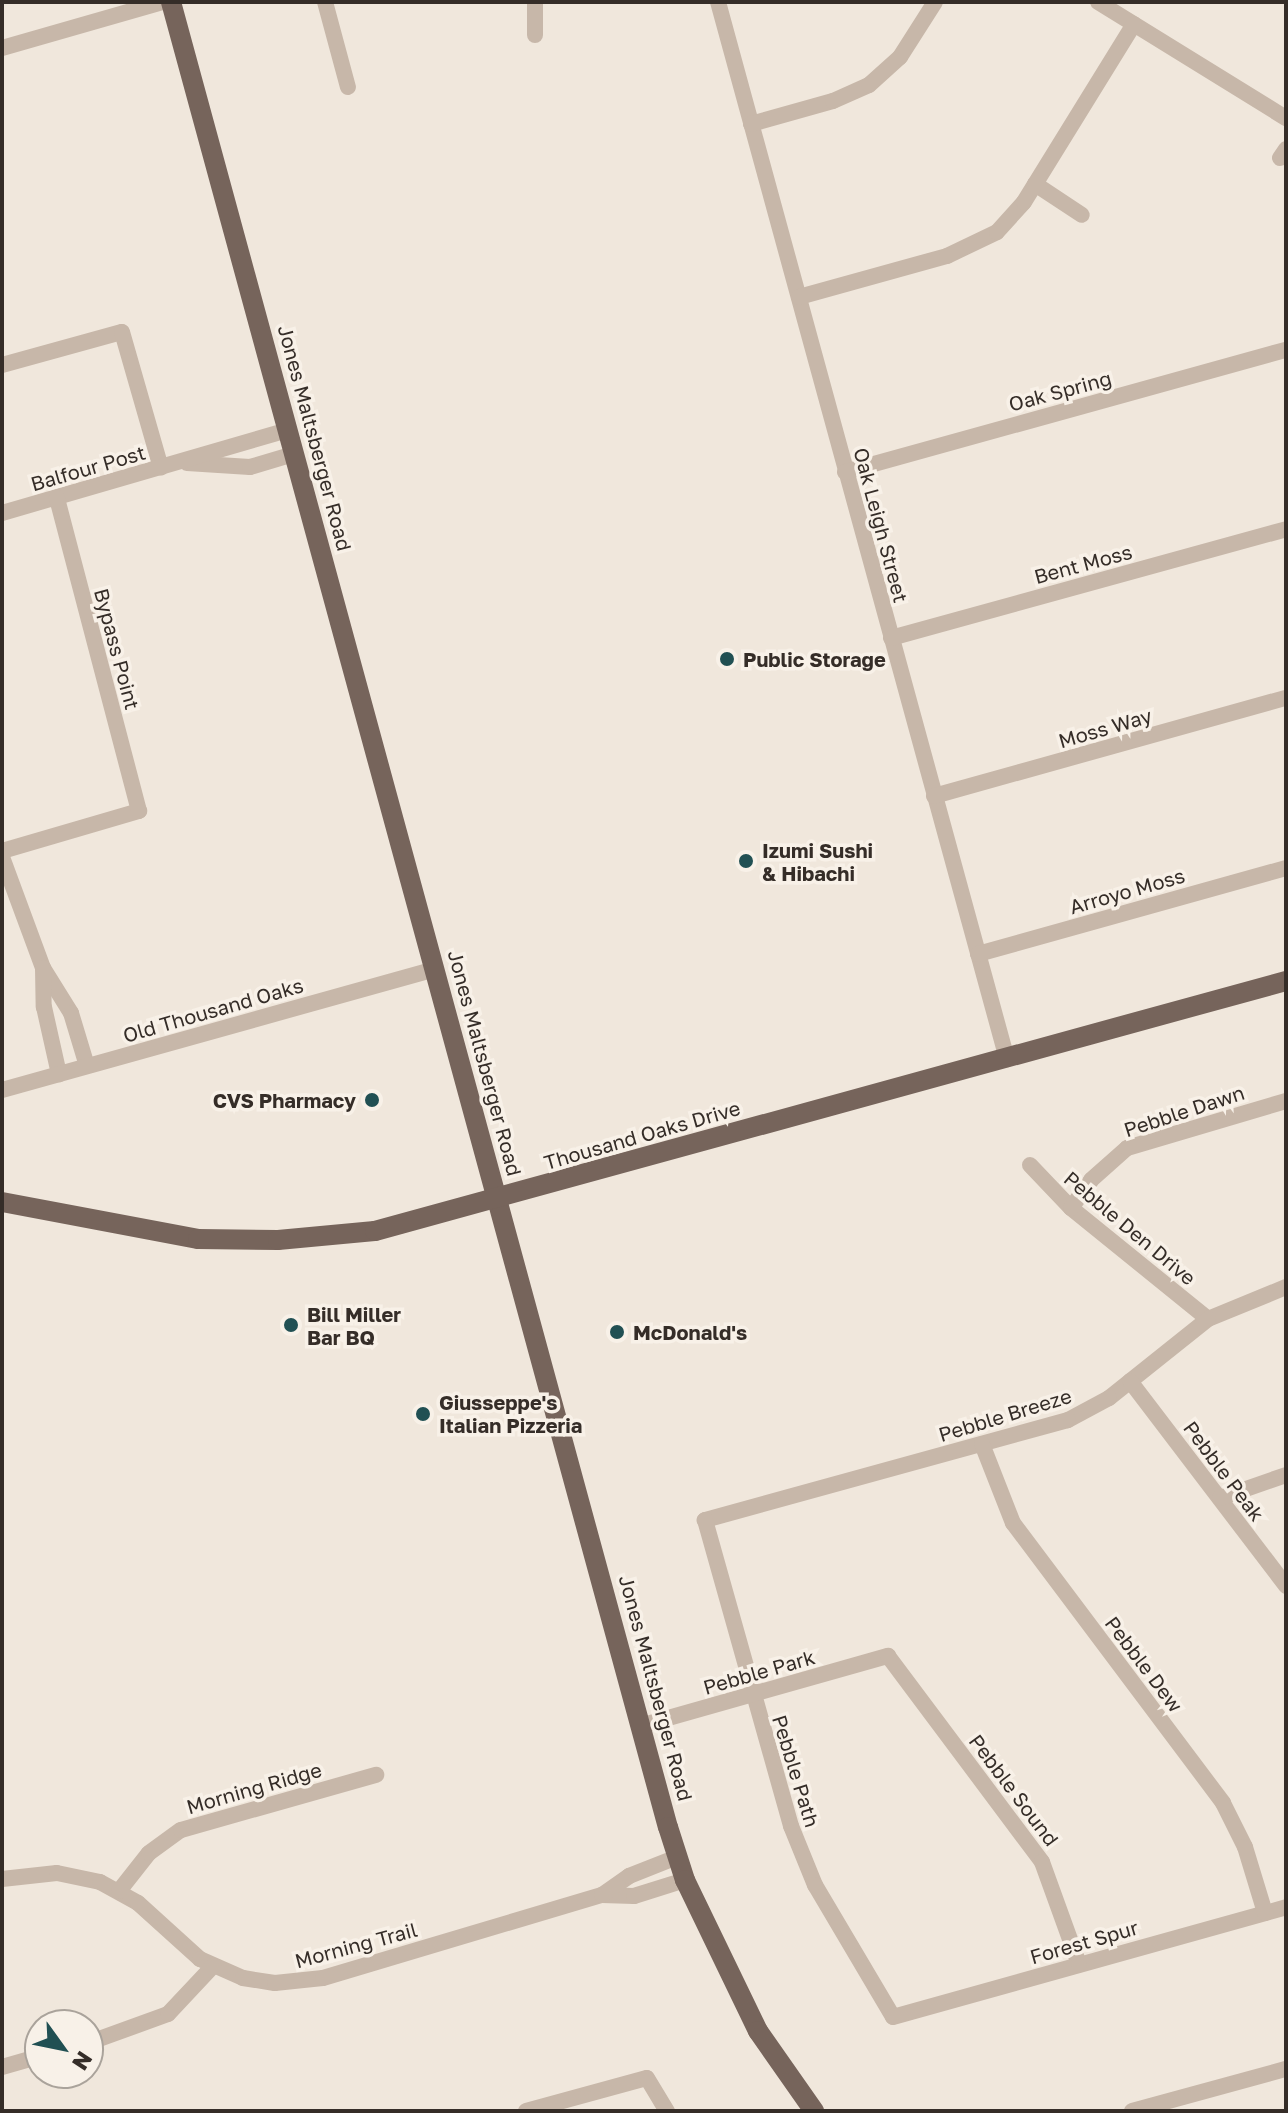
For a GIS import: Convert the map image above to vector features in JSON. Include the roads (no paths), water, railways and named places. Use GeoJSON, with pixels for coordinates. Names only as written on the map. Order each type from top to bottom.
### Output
{"type":"FeatureCollection","features":[{"type":"Feature","properties":{"kind":"main road","name":"Jones Maltsberger Road"},"geometry":{"type":"LineString","coordinates":[[171,2],[677,1857],[685,1880],[758,2031],[814,2111]]}},
{"type":"Feature","properties":{"kind":"main road","name":"Thousand Oaks Drive"},"geometry":{"type":"LineString","coordinates":[[2,1202],[167,1236],[278,1240],[412,1224],[1286,981]]}},
{"type":"Feature","properties":{"kind":"street"},"geometry":{"type":"LineString","coordinates":[[2,48],[162,2]]}},
{"type":"Feature","properties":{"kind":"street"},"geometry":{"type":"LineString","coordinates":[[325,2],[348,87]]}},
{"type":"Feature","properties":{"kind":"street"},"geometry":{"type":"LineString","coordinates":[[535,2],[535,35]]}},
{"type":"Feature","properties":{"kind":"street","name":"Oak Leigh Street"},"geometry":{"type":"LineString","coordinates":[[718,2],[1007,1059]]}},
{"type":"Feature","properties":{"kind":"street"},"geometry":{"type":"LineString","coordinates":[[751,124],[833,101],[869,85],[900,57],[935,2]]}},
{"type":"Feature","properties":{"kind":"street"},"geometry":{"type":"LineString","coordinates":[[1098,2],[1286,118]]}},
{"type":"Feature","properties":{"kind":"street"},"geometry":{"type":"LineString","coordinates":[[799,297],[974,246],[1007,223],[1035,184],[1134,24]]}},
{"type":"Feature","properties":{"kind":"street"},"geometry":{"type":"LineString","coordinates":[[1035,184],[1082,215]]}},
{"type":"Feature","properties":{"kind":"street"},"geometry":{"type":"LineString","coordinates":[[2,365],[122,332],[161,468]]}},
{"type":"Feature","properties":{"kind":"street","name":"Oak Spring"},"geometry":{"type":"LineString","coordinates":[[845,472],[1286,350]]}},
{"type":"Feature","properties":{"kind":"street","name":"Balfour Post"},"geometry":{"type":"LineString","coordinates":[[2,513],[185,463],[288,430]]}},
{"type":"Feature","properties":{"kind":"street","name":"Balfour Post"},"geometry":{"type":"LineString","coordinates":[[185,463],[250,467],[294,454]]}},
{"type":"Feature","properties":{"kind":"street","name":"Bypass Point"},"geometry":{"type":"LineString","coordinates":[[2,854],[139,811],[57,498]]}},
{"type":"Feature","properties":{"kind":"street","name":"Bent Moss"},"geometry":{"type":"LineString","coordinates":[[891,638],[1286,529]]}},
{"type":"Feature","properties":{"kind":"street","name":"Moss Way"},"geometry":{"type":"LineString","coordinates":[[934,796],[1286,698]]}},
{"type":"Feature","properties":{"kind":"street"},"geometry":{"type":"LineString","coordinates":[[2,854],[43,968],[71,1013],[87,1066]]}},
{"type":"Feature","properties":{"kind":"street","name":"Arroyo Moss"},"geometry":{"type":"LineString","coordinates":[[978,954],[1286,868]]}},
{"type":"Feature","properties":{"kind":"street"},"geometry":{"type":"LineString","coordinates":[[43,968],[44,1007],[59,1074]]}},
{"type":"Feature","properties":{"kind":"street","name":"Old Thousand Oaks"},"geometry":{"type":"LineString","coordinates":[[2,1090],[434,969]]}},
{"type":"Feature","properties":{"kind":"street","name":"Pebble Dawn"},"geometry":{"type":"LineString","coordinates":[[1071,1208],[1091,1180],[1127,1148],[1286,1101]]}},
{"type":"Feature","properties":{"kind":"street","name":"Pebble Den Drive"},"geometry":{"type":"LineString","coordinates":[[1030,1165],[1071,1208],[1208,1319]]}},
{"type":"Feature","properties":{"kind":"street","name":"Pebble Breeze"},"geometry":{"type":"LineString","coordinates":[[705,1520],[1068,1420],[1130,1381],[1208,1319],[1286,1287]]}},
{"type":"Feature","properties":{"kind":"street","name":"Pebble Peak"},"geometry":{"type":"LineString","coordinates":[[1130,1381],[1286,1586]]}},
{"type":"Feature","properties":{"kind":"street","name":"Pebble Dew"},"geometry":{"type":"LineString","coordinates":[[982,1444],[1013,1523],[1223,1803],[1245,1847],[1265,1913]]}},
{"type":"Feature","properties":{"kind":"street"},"geometry":{"type":"LineString","coordinates":[[1220,1498],[1286,1475]]}},
{"type":"Feature","properties":{"kind":"street","name":"Pebble Path"},"geometry":{"type":"LineString","coordinates":[[705,1520],[782,1802],[815,1885],[893,2017]]}},
{"type":"Feature","properties":{"kind":"street","name":"Pebble Park"},"geometry":{"type":"LineString","coordinates":[[640,1726],[888,1656]]}},
{"type":"Feature","properties":{"kind":"street","name":"Pebble Sound"},"geometry":{"type":"LineString","coordinates":[[888,1656],[1042,1862],[1079,1964]]}},
{"type":"Feature","properties":{"kind":"street","name":"Morning Ridge"},"geometry":{"type":"LineString","coordinates":[[119,1891],[149,1853],[181,1830],[376,1775]]}},
{"type":"Feature","properties":{"kind":"street","name":"Morning Trail"},"geometry":{"type":"LineString","coordinates":[[602,1895],[629,1876],[677,1857]]}},
{"type":"Feature","properties":{"kind":"street","name":"Morning Trail"},"geometry":{"type":"LineString","coordinates":[[2,1879],[57,1873],[119,1891],[213,1966],[259,1982],[307,1982],[602,1895],[634,1896],[685,1880]]}},
{"type":"Feature","properties":{"kind":"street","name":"Forest Spur"},"geometry":{"type":"LineString","coordinates":[[893,2017],[1286,1907]]}},
{"type":"Feature","properties":{"kind":"street"},"geometry":{"type":"LineString","coordinates":[[104,2037],[168,2014],[213,1966]]}},
{"type":"Feature","properties":{"kind":"street"},"geometry":{"type":"LineString","coordinates":[[2,2067],[24,2061]]}},
{"type":"Feature","properties":{"kind":"street"},"geometry":{"type":"LineString","coordinates":[[1132,2111],[1286,2069]]}},
{"type":"Feature","properties":{"kind":"street"},"geometry":{"type":"LineString","coordinates":[[526,2111],[647,2078],[667,2111]]}},
{"type":"Feature","properties":{"kind":"place","name":"Public Storage"},"geometry":{"type":"Point","coordinates":[727,659]}},
{"type":"Feature","properties":{"kind":"place","name":"Izumi Sushi & Hibachi"},"geometry":{"type":"Point","coordinates":[746,861]}},
{"type":"Feature","properties":{"kind":"place","name":"CVS Pharmacy"},"geometry":{"type":"Point","coordinates":[372,1100]}},
{"type":"Feature","properties":{"kind":"place","name":"Bill Miller Bar BQ"},"geometry":{"type":"Point","coordinates":[291,1325]}},
{"type":"Feature","properties":{"kind":"place","name":"McDonald's"},"geometry":{"type":"Point","coordinates":[617,1332]}},
{"type":"Feature","properties":{"kind":"place","name":"Giusseppe's Italian Pizzeria"},"geometry":{"type":"Point","coordinates":[423,1414]}}]}
